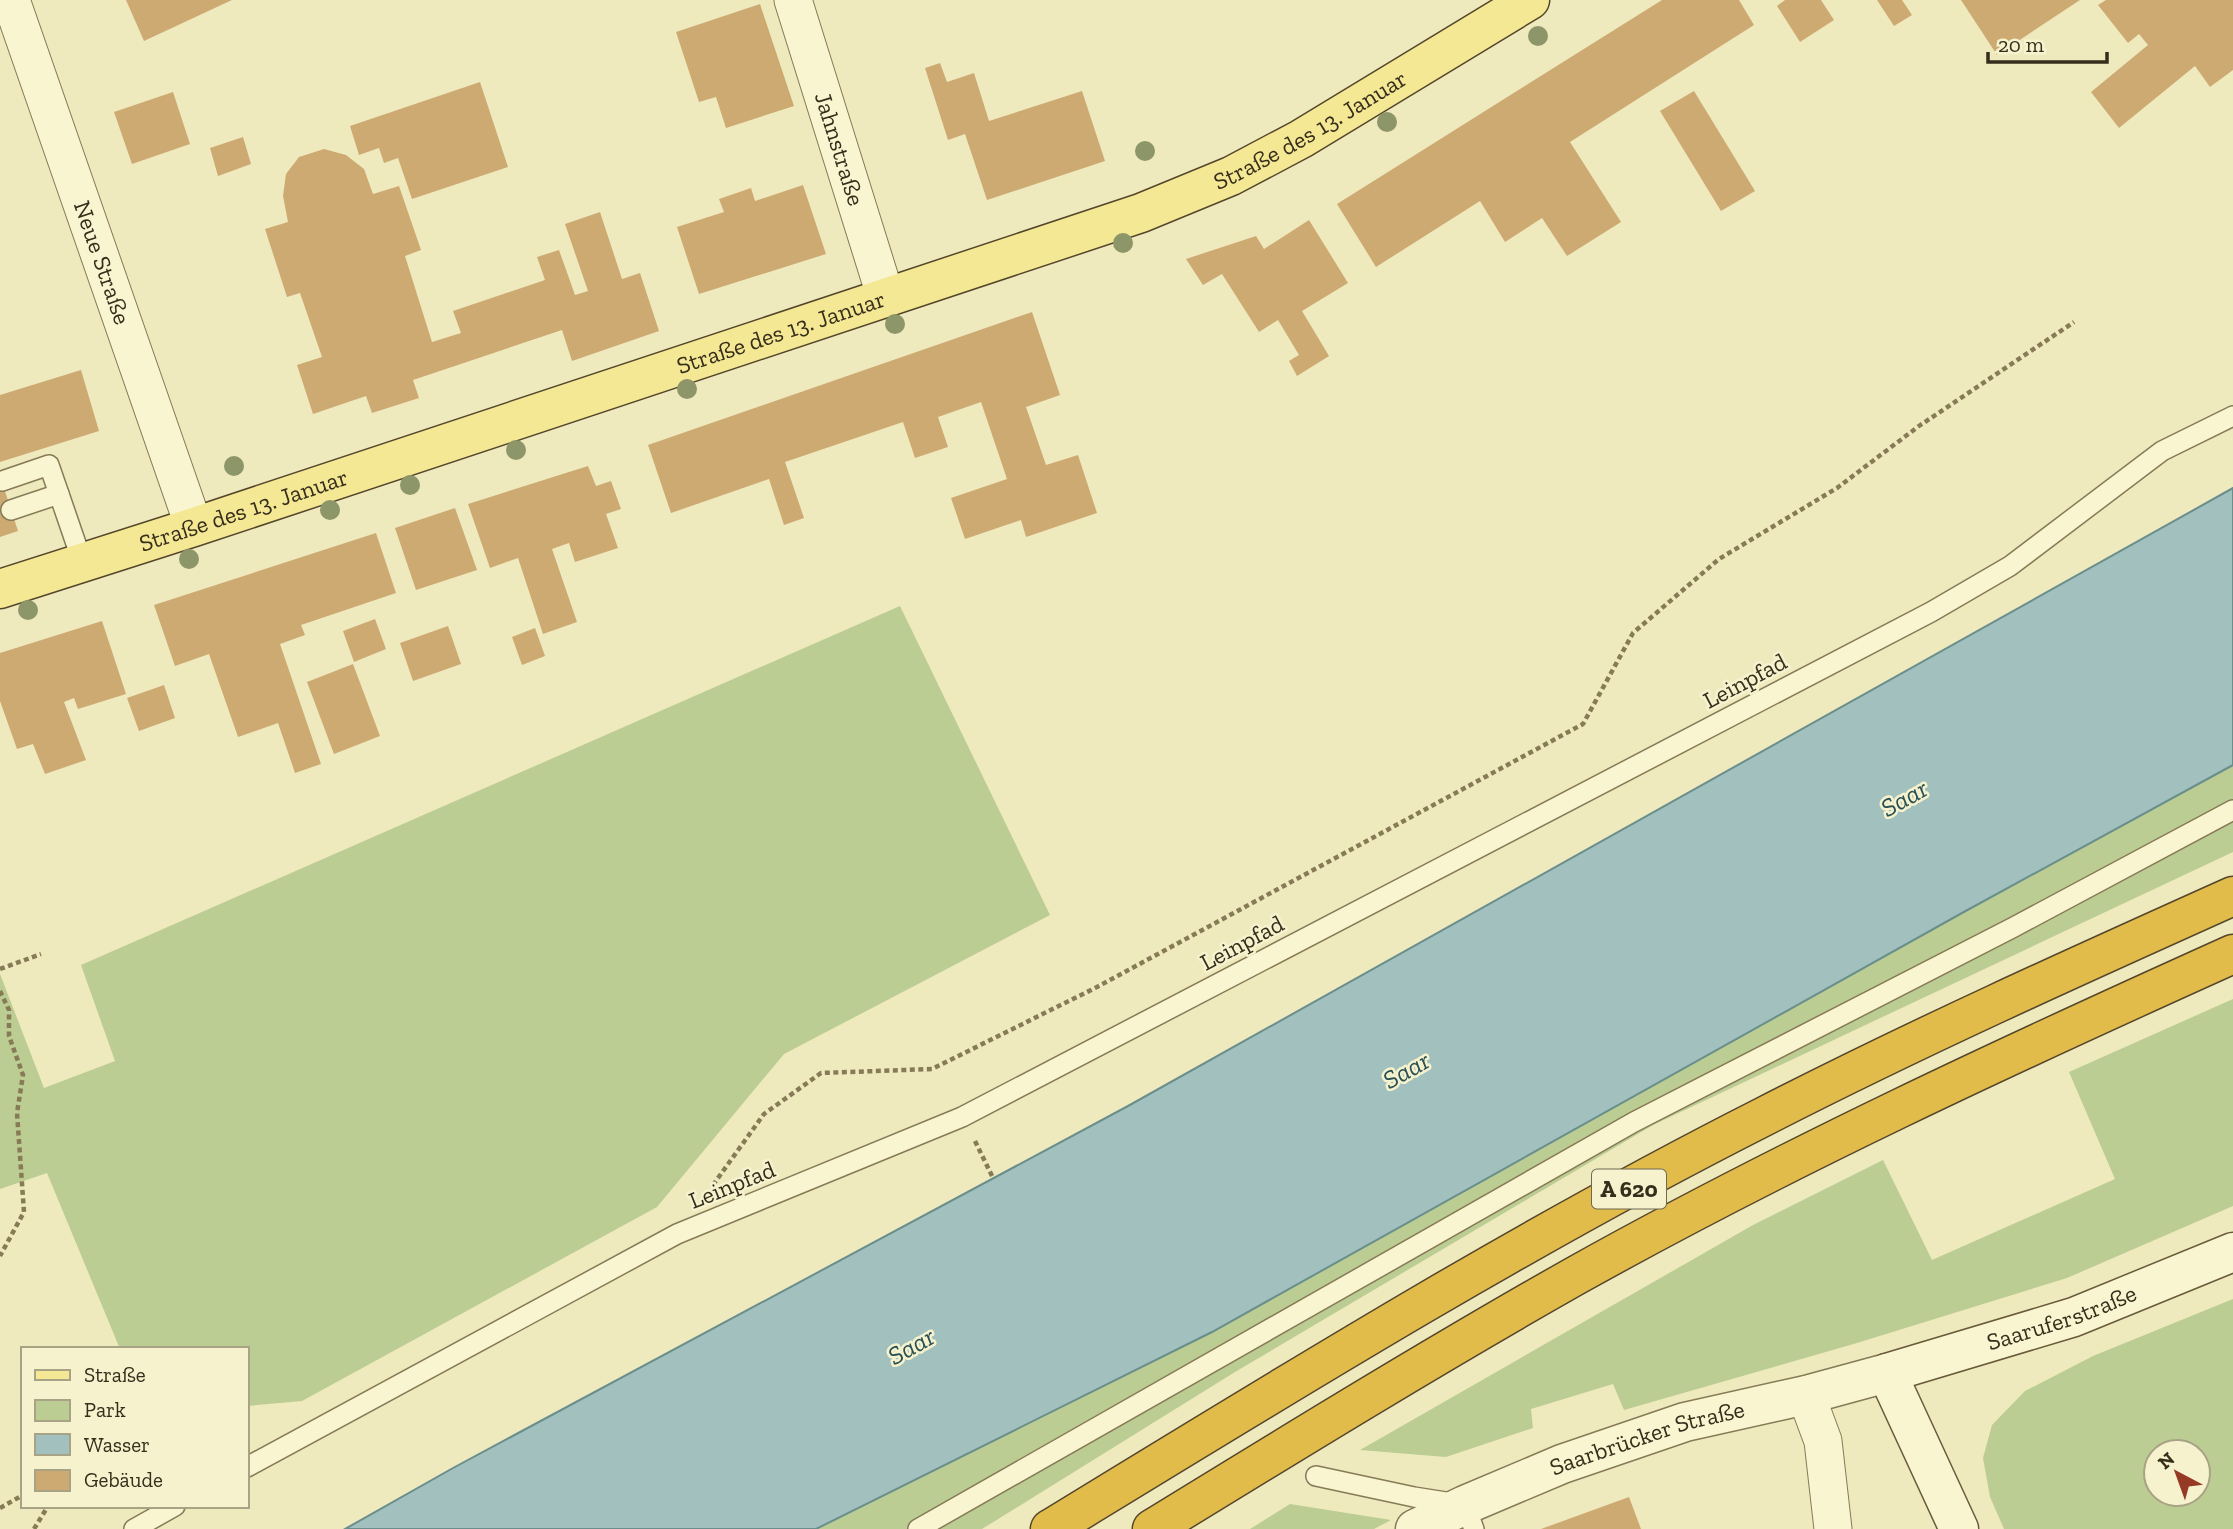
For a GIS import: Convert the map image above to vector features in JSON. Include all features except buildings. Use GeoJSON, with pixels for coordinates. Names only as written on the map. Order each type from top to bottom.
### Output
{"type":"FeatureCollection","features":[{"type":"Feature","properties":{"kind":"highway","name":"A 620"},"geometry":{"type":"LineString","coordinates":[[1051,1529],[1554,1229],[1762,1117],[2035,985],[2233,896]]}},
{"type":"Feature","properties":{"kind":"highway","name":"A 620"},"geometry":{"type":"LineString","coordinates":[[1152,1529],[1379,1390],[1577,1275],[1791,1162],[2054,1035],[2233,954]]}},
{"type":"Feature","properties":{"kind":"main road","name":"Straße des 13. Januar"},"geometry":{"type":"LineString","coordinates":[[0,589],[83,564],[1141,213],[1231,176],[1301,139],[1530,0]]}},
{"type":"Feature","properties":{"kind":"main road","name":"Saaruferstraße"},"geometry":{"type":"LineString","coordinates":[[1887,1373],[2074,1317],[2233,1252]]}},
{"type":"Feature","properties":{"kind":"main road","name":"Saarbrücker Straße"},"geometry":{"type":"LineString","coordinates":[[1415,1529],[1470,1517],[1562,1464],[1685,1422],[1806,1395],[1887,1373]]}},
{"type":"Feature","properties":{"kind":"main road"},"geometry":{"type":"LineString","coordinates":[[1887,1373],[1959,1529]]}},
{"type":"Feature","properties":{"kind":"street","name":"Neue Straße"},"geometry":{"type":"LineString","coordinates":[[11,0],[194,527]]}},
{"type":"Feature","properties":{"kind":"street","name":"Jahnstraße"},"geometry":{"type":"LineString","coordinates":[[793,0],[886,298]]}},
{"type":"Feature","properties":{"kind":"street"},"geometry":{"type":"LineString","coordinates":[[1806,1395],[1823,1441],[1833,1529]]}},
{"type":"Feature","properties":{"kind":"lane","name":"Leinpfad"},"geometry":{"type":"LineString","coordinates":[[248,1466],[677,1234],[962,1117],[1931,612],[2010,566],[2162,451],[2233,416]]}},
{"type":"Feature","properties":{"kind":"lane"},"geometry":{"type":"LineString","coordinates":[[2,481],[49,466],[83,564]]}},
{"type":"Feature","properties":{"kind":"lane"},"geometry":{"type":"LineString","coordinates":[[11,510],[59,494]]}},
{"type":"Feature","properties":{"kind":"lane"},"geometry":{"type":"LineString","coordinates":[[918,1529],[1634,1122],[2014,928],[2233,810]]}},
{"type":"Feature","properties":{"kind":"lane"},"geometry":{"type":"LineString","coordinates":[[1316,1476],[1414,1497],[1470,1517]]}},
{"type":"Feature","properties":{"kind":"lane"},"geometry":{"type":"LineString","coordinates":[[134,1529],[171,1508]]}},
{"type":"Feature","properties":{"kind":"path"},"geometry":{"type":"LineString","coordinates":[[677,1234],[764,1114],[821,1073],[932,1069],[1097,987],[1583,724],[1633,633],[1719,559],[1837,488],[1919,426],[2074,322]]}},
{"type":"Feature","properties":{"kind":"path"},"geometry":{"type":"LineString","coordinates":[[0,969],[41,954]]}},
{"type":"Feature","properties":{"kind":"path"},"geometry":{"type":"LineString","coordinates":[[0,991],[9,1010],[9,1035],[23,1075],[17,1113],[24,1212],[0,1256]]}},
{"type":"Feature","properties":{"kind":"path"},"geometry":{"type":"LineString","coordinates":[[962,1117],[993,1178]]}},
{"type":"Feature","properties":{"kind":"path"},"geometry":{"type":"LineString","coordinates":[[0,1508],[21,1496]]}},
{"type":"Feature","properties":{"kind":"path"},"geometry":{"type":"LineString","coordinates":[[34,1529],[47,1508]]}},
{"type":"Feature","properties":{"kind":"green space"},"geometry":{"type":"Polygon","coordinates":[[[900,606],[1050,915],[784,1054],[657,1207],[302,1401],[248,1406],[248,1347],[119,1347],[47,1173],[0,1189],[0,974],[44,1088],[115,1061],[81,965],[900,606]]]}},
{"type":"Feature","properties":{"kind":"green space"},"geometry":{"type":"Polygon","coordinates":[[[2233,765],[2233,852],[1653,1125],[1235,1372],[982,1529],[816,1529],[1212,1332],[1962,913],[2233,765]]]}},
{"type":"Feature","properties":{"kind":"green space"},"geometry":{"type":"Polygon","coordinates":[[[2233,999],[2233,1206],[2067,1278],[1857,1343],[1624,1410],[1613,1384],[1531,1409],[1533,1428],[1446,1457],[1360,1450],[1753,1225],[1883,1160],[1932,1260],[2115,1179],[2069,1072],[2233,999]]]}},
{"type":"Feature","properties":{"kind":"green space"},"geometry":{"type":"Polygon","coordinates":[[[2233,1299],[2233,1529],[2004,1529],[1990,1497],[1983,1458],[1992,1425],[2025,1391],[2093,1356],[2233,1299]]]}},
{"type":"Feature","properties":{"kind":"green space"},"geometry":{"type":"Polygon","coordinates":[[[1290,1504],[1391,1520],[1374,1529],[1250,1529],[1290,1504]]]}},
{"type":"Feature","properties":{"kind":"water","name":"Saar"},"geometry":{"type":"Polygon","coordinates":[[[2233,488],[2233,765],[1962,913],[1212,1332],[816,1529],[345,1529],[453,1468],[1128,1106],[2233,488]]]}}]}
